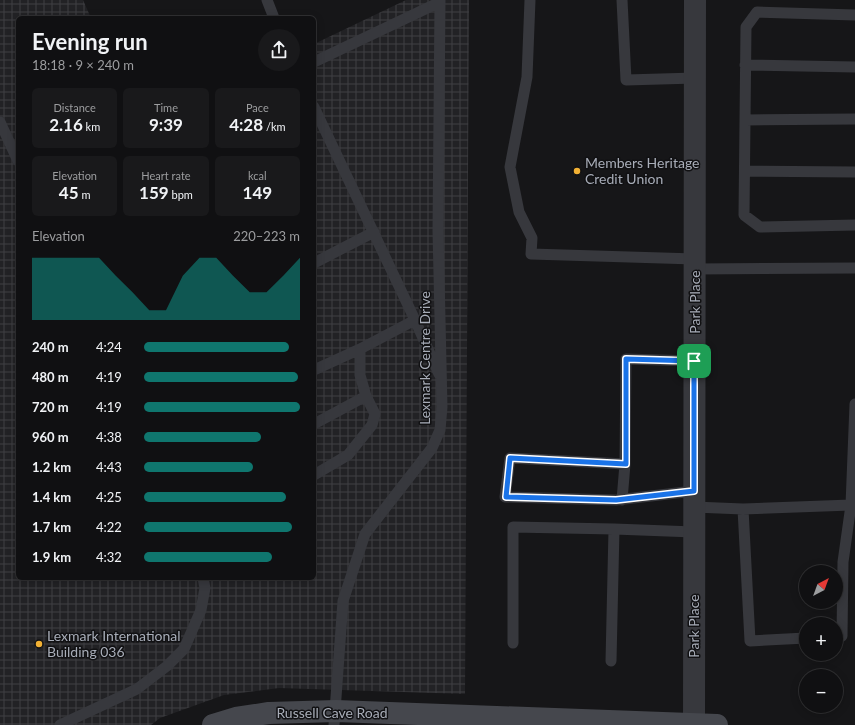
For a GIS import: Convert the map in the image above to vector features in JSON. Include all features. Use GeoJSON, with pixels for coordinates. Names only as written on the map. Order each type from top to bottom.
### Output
{"type":"FeatureCollection","features":[{"type":"Feature","properties":{"kind":"street","name":"Park Place"},"geometry":{"type":"LineString","coordinates":[[694,724],[695,0]]}},
{"type":"Feature","properties":{"kind":"street","name":"Russell Cave Road"},"geometry":{"type":"LineString","coordinates":[[213,725],[236,718],[269,713],[335,718],[717,725]]}},
{"type":"Feature","properties":{"kind":"lane"},"geometry":{"type":"LineString","coordinates":[[266,0],[273,16]]}},
{"type":"Feature","properties":{"kind":"lane"},"geometry":{"type":"LineString","coordinates":[[530,0],[527,78],[510,167],[519,212],[532,238],[531,254],[695,264],[855,268]]}},
{"type":"Feature","properties":{"kind":"lane"},"geometry":{"type":"LineString","coordinates":[[622,0],[626,80],[695,78]]}},
{"type":"Feature","properties":{"kind":"lane"},"geometry":{"type":"LineString","coordinates":[[316,61],[440,1]]}},
{"type":"Feature","properties":{"kind":"lane","name":"Lexmark Centre Drive"},"geometry":{"type":"LineString","coordinates":[[335,718],[343,601],[365,534],[432,448],[440,430],[442,407],[438,231],[440,1]]}},
{"type":"Feature","properties":{"kind":"lane"},"geometry":{"type":"LineString","coordinates":[[855,15],[757,12],[746,27],[744,215],[760,227],[855,225]]}},
{"type":"Feature","properties":{"kind":"lane"},"geometry":{"type":"LineString","coordinates":[[745,65],[855,67]]}},
{"type":"Feature","properties":{"kind":"lane"},"geometry":{"type":"LineString","coordinates":[[316,110],[416,320],[441,378]]}},
{"type":"Feature","properties":{"kind":"lane"},"geometry":{"type":"LineString","coordinates":[[745,120],[855,119]]}},
{"type":"Feature","properties":{"kind":"lane"},"geometry":{"type":"LineString","coordinates":[[0,122],[16,157]]}},
{"type":"Feature","properties":{"kind":"lane"},"geometry":{"type":"LineString","coordinates":[[745,171],[855,172]]}},
{"type":"Feature","properties":{"kind":"lane"},"geometry":{"type":"LineString","coordinates":[[316,262],[374,232]]}},
{"type":"Feature","properties":{"kind":"lane"},"geometry":{"type":"LineString","coordinates":[[316,369],[360,349],[416,320]]}},
{"type":"Feature","properties":{"kind":"lane"},"geometry":{"type":"LineString","coordinates":[[316,474],[348,455],[372,425],[375,414],[366,396],[360,375],[360,349]]}},
{"type":"Feature","properties":{"kind":"lane"},"geometry":{"type":"LineString","coordinates":[[622,500],[626,464],[626,359],[694,361]]}},
{"type":"Feature","properties":{"kind":"lane"},"geometry":{"type":"LineString","coordinates":[[316,423],[366,396]]}},
{"type":"Feature","properties":{"kind":"lane"},"geometry":{"type":"LineString","coordinates":[[842,617],[843,562],[854,505],[855,404]]}},
{"type":"Feature","properties":{"kind":"lane"},"geometry":{"type":"LineString","coordinates":[[626,464],[510,458],[506,497],[622,500],[694,499],[744,509],[854,505]]}},
{"type":"Feature","properties":{"kind":"lane"},"geometry":{"type":"LineString","coordinates":[[744,509],[750,641],[799,638]]}},
{"type":"Feature","properties":{"kind":"lane"},"geometry":{"type":"LineString","coordinates":[[513,643],[513,527],[694,532]]}},
{"type":"Feature","properties":{"kind":"lane"},"geometry":{"type":"LineString","coordinates":[[611,661],[614,529]]}},
{"type":"Feature","properties":{"kind":"lane"},"geometry":{"type":"LineString","coordinates":[[60,725],[137,689],[167,666],[184,649],[201,610],[205,588],[203,580]]}},
{"type":"Feature","properties":{"kind":"shaded area"},"geometry":{"type":"Polygon","coordinates":[[[0,0],[83,0],[90,16],[16,16],[16,580],[316,580],[316,43],[406,0],[469,0],[465,694],[279,688],[224,695],[160,718],[151,725],[0,725],[0,0]]]}},
{"type":"Feature","properties":{"kind":"place","name":"Members Heritage Credit Union"},"geometry":{"type":"Point","coordinates":[577,171]}},
{"type":"Feature","properties":{"kind":"place","name":"Lexmark International Building 036"},"geometry":{"type":"Point","coordinates":[39,644]}},
{"type":"Feature","properties":{"kind":"route"},"geometry":{"type":"LineString","coordinates":[[626,359],[694,361],[694,491],[616,500],[506,497],[510,458],[626,464],[626,359]]}}]}
